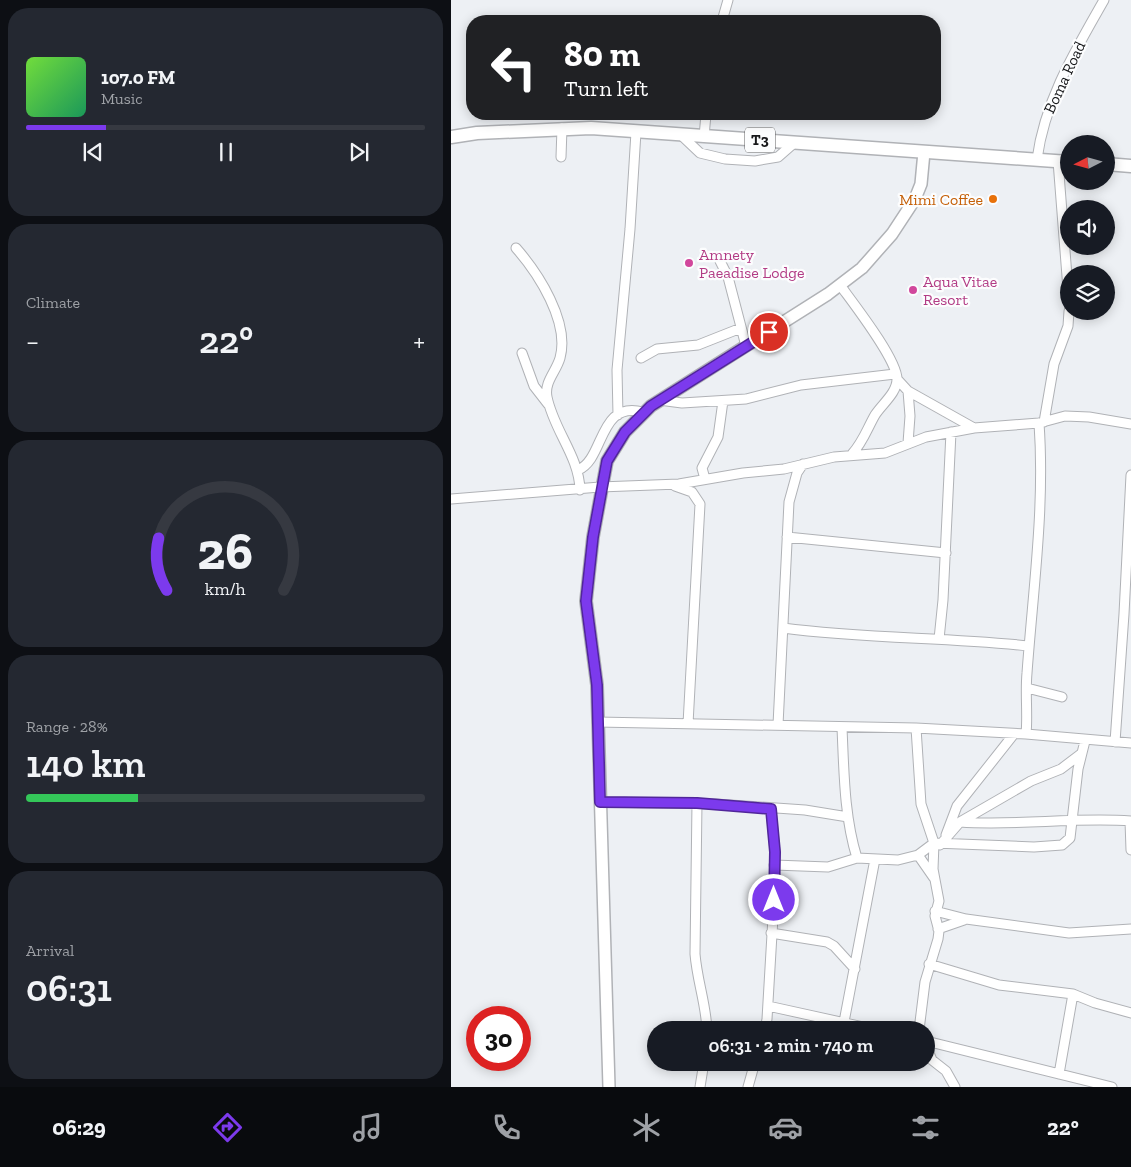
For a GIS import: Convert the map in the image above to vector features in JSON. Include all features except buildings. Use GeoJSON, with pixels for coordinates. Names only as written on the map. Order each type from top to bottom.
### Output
{"type":"FeatureCollection","features":[{"type":"Feature","properties":{"kind":"highway","name":"T3"},"geometry":{"type":"LineString","coordinates":[[451,137],[477,133],[562,128],[1060,161]]}},
{"type":"Feature","properties":{"kind":"highway"},"geometry":{"type":"LineString","coordinates":[[1115,165],[1131,166]]}},
{"type":"Feature","properties":{"kind":"main road"},"geometry":{"type":"LineString","coordinates":[[609,1087],[597,685],[586,601],[590,556],[600,487],[607,461],[615,445],[643,412],[840,285],[862,268],[878,250],[915,199],[922,178],[924,152]]}},
{"type":"Feature","properties":{"kind":"street"},"geometry":{"type":"LineString","coordinates":[[724,15],[728,0]]}},
{"type":"Feature","properties":{"kind":"street","name":"Boma Road"},"geometry":{"type":"LineString","coordinates":[[1037,160],[1047,112],[1060,80],[1104,0]]}},
{"type":"Feature","properties":{"kind":"street"},"geometry":{"type":"LineString","coordinates":[[704,137],[705,120]]}},
{"type":"Feature","properties":{"kind":"street"},"geometry":{"type":"LineString","coordinates":[[561,157],[562,128]]}},
{"type":"Feature","properties":{"kind":"street"},"geometry":{"type":"LineString","coordinates":[[618,415],[617,370],[630,229],[635,132]]}},
{"type":"Feature","properties":{"kind":"street"},"geometry":{"type":"LineString","coordinates":[[681,135],[700,152],[725,159],[755,161],[778,157],[794,143]]}},
{"type":"Feature","properties":{"kind":"street"},"geometry":{"type":"LineString","coordinates":[[1064,190],[1067,265]]}},
{"type":"Feature","properties":{"kind":"street"},"geometry":{"type":"LineString","coordinates":[[516,248],[538,274],[552,304],[560,332],[560,358],[546,391],[549,406],[560,436],[578,470],[579,490]]}},
{"type":"Feature","properties":{"kind":"street"},"geometry":{"type":"LineString","coordinates":[[720,261],[728,277],[746,346]]}},
{"type":"Feature","properties":{"kind":"street"},"geometry":{"type":"LineString","coordinates":[[840,285],[881,344],[896,376],[908,391],[974,428]]}},
{"type":"Feature","properties":{"kind":"street"},"geometry":{"type":"LineString","coordinates":[[1026,734],[1029,646],[1037,570],[1042,423],[1054,364],[1068,320]]}},
{"type":"Feature","properties":{"kind":"street"},"geometry":{"type":"LineString","coordinates":[[641,358],[657,349],[698,344],[741,328]]}},
{"type":"Feature","properties":{"kind":"street"},"geometry":{"type":"LineString","coordinates":[[522,353],[534,386],[549,406]]}},
{"type":"Feature","properties":{"kind":"street"},"geometry":{"type":"LineString","coordinates":[[659,400],[682,403],[723,401],[760,396],[801,385],[896,376]]}},
{"type":"Feature","properties":{"kind":"street"},"geometry":{"type":"LineString","coordinates":[[852,454],[863,441],[874,416],[895,388],[896,376]]}},
{"type":"Feature","properties":{"kind":"street"},"geometry":{"type":"LineString","coordinates":[[907,443],[911,416],[908,391]]}},
{"type":"Feature","properties":{"kind":"street"},"geometry":{"type":"LineString","coordinates":[[705,479],[702,468],[718,437],[723,401]]}},
{"type":"Feature","properties":{"kind":"street"},"geometry":{"type":"LineString","coordinates":[[578,470],[589,464],[607,426],[618,415],[633,410],[643,412]]}},
{"type":"Feature","properties":{"kind":"street"},"geometry":{"type":"LineString","coordinates":[[451,499],[600,487],[679,484],[784,469],[852,454],[885,453],[897,450],[907,443],[951,432],[974,428],[1042,423],[1075,415],[1131,424]]}},
{"type":"Feature","properties":{"kind":"street"},"geometry":{"type":"LineString","coordinates":[[939,638],[946,553],[951,432]]}},
{"type":"Feature","properties":{"kind":"street"},"geometry":{"type":"LineString","coordinates":[[778,725],[789,502],[797,473],[803,464]]}},
{"type":"Feature","properties":{"kind":"street"},"geometry":{"type":"LineString","coordinates":[[1115,742],[1131,475]]}},
{"type":"Feature","properties":{"kind":"street"},"geometry":{"type":"LineString","coordinates":[[663,484],[692,492],[700,504],[688,724]]}},
{"type":"Feature","properties":{"kind":"street"},"geometry":{"type":"LineString","coordinates":[[787,536],[946,553]]}},
{"type":"Feature","properties":{"kind":"street"},"geometry":{"type":"LineString","coordinates":[[783,628],[826,634],[939,638],[1029,646]]}},
{"type":"Feature","properties":{"kind":"street"},"geometry":{"type":"LineString","coordinates":[[1027,688],[1062,696]]}},
{"type":"Feature","properties":{"kind":"street"},"geometry":{"type":"LineString","coordinates":[[597,722],[916,728],[1026,734],[1131,743]]}},
{"type":"Feature","properties":{"kind":"street"},"geometry":{"type":"LineString","coordinates":[[842,728],[843,767],[848,817],[857,858]]}},
{"type":"Feature","properties":{"kind":"street"},"geometry":{"type":"LineString","coordinates":[[916,728],[921,804],[940,842]]}},
{"type":"Feature","properties":{"kind":"street"},"geometry":{"type":"LineString","coordinates":[[934,878],[940,842],[957,806],[1014,734]]}},
{"type":"Feature","properties":{"kind":"street"},"geometry":{"type":"LineString","coordinates":[[940,842],[1034,847],[1061,845],[1070,838],[1076,783],[1085,740]]}},
{"type":"Feature","properties":{"kind":"street"},"geometry":{"type":"LineString","coordinates":[[774,865],[828,867],[857,858],[891,860],[918,855],[940,842],[960,822],[1031,781],[1061,769],[1081,753]]}},
{"type":"Feature","properties":{"kind":"street"},"geometry":{"type":"LineString","coordinates":[[600,802],[697,803],[814,811],[848,817]]}},
{"type":"Feature","properties":{"kind":"street"},"geometry":{"type":"LineString","coordinates":[[697,803],[695,954],[696,975],[706,1021]]}},
{"type":"Feature","properties":{"kind":"street"},"geometry":{"type":"LineString","coordinates":[[766,1021],[774,865],[771,809]]}},
{"type":"Feature","properties":{"kind":"street"},"geometry":{"type":"LineString","coordinates":[[960,822],[1130,821],[1131,850]]}},
{"type":"Feature","properties":{"kind":"street"},"geometry":{"type":"LineString","coordinates":[[918,855],[934,878],[939,900],[935,911],[938,939],[929,964],[920,1021]]}},
{"type":"Feature","properties":{"kind":"street"},"geometry":{"type":"LineString","coordinates":[[844,1021],[875,858]]}},
{"type":"Feature","properties":{"kind":"street"},"geometry":{"type":"LineString","coordinates":[[935,911],[966,919],[1069,933],[1131,929]]}},
{"type":"Feature","properties":{"kind":"street"},"geometry":{"type":"LineString","coordinates":[[938,929],[966,919]]}},
{"type":"Feature","properties":{"kind":"street"},"geometry":{"type":"LineString","coordinates":[[771,933],[827,942],[834,946],[855,970]]}},
{"type":"Feature","properties":{"kind":"street"},"geometry":{"type":"LineString","coordinates":[[929,964],[999,985],[1073,994],[1095,1003],[1131,1013]]}},
{"type":"Feature","properties":{"kind":"street"},"geometry":{"type":"LineString","coordinates":[[1059,1074],[1073,994]]}},
{"type":"Feature","properties":{"kind":"street"},"geometry":{"type":"LineString","coordinates":[[768,1006],[839,1021]]}},
{"type":"Feature","properties":{"kind":"street"},"geometry":{"type":"LineString","coordinates":[[935,1043],[1112,1087]]}},
{"type":"Feature","properties":{"kind":"street"},"geometry":{"type":"LineString","coordinates":[[935,1063],[946,1071],[955,1087]]}},
{"type":"Feature","properties":{"kind":"street"},"geometry":{"type":"LineString","coordinates":[[700,1087],[703,1071]]}},
{"type":"Feature","properties":{"kind":"street"},"geometry":{"type":"LineString","coordinates":[[748,1087],[752,1071]]}},
{"type":"Feature","properties":{"kind":"place","name":"Mimi Coffee"},"geometry":{"type":"Point","coordinates":[993,199]}},
{"type":"Feature","properties":{"kind":"place","name":"Amnety Paeadise Lodge"},"geometry":{"type":"Point","coordinates":[689,263]}},
{"type":"Feature","properties":{"kind":"place","name":"Aqua Vitae Resort"},"geometry":{"type":"Point","coordinates":[913,290]}},
{"type":"Feature","properties":{"kind":"route"},"geometry":{"type":"LineString","coordinates":[[769,332],[659,400],[633,422],[615,445],[607,461],[600,487],[590,556],[586,601],[589,637],[597,685],[600,802],[697,803],[771,809],[775,852],[774,900]]}}]}
